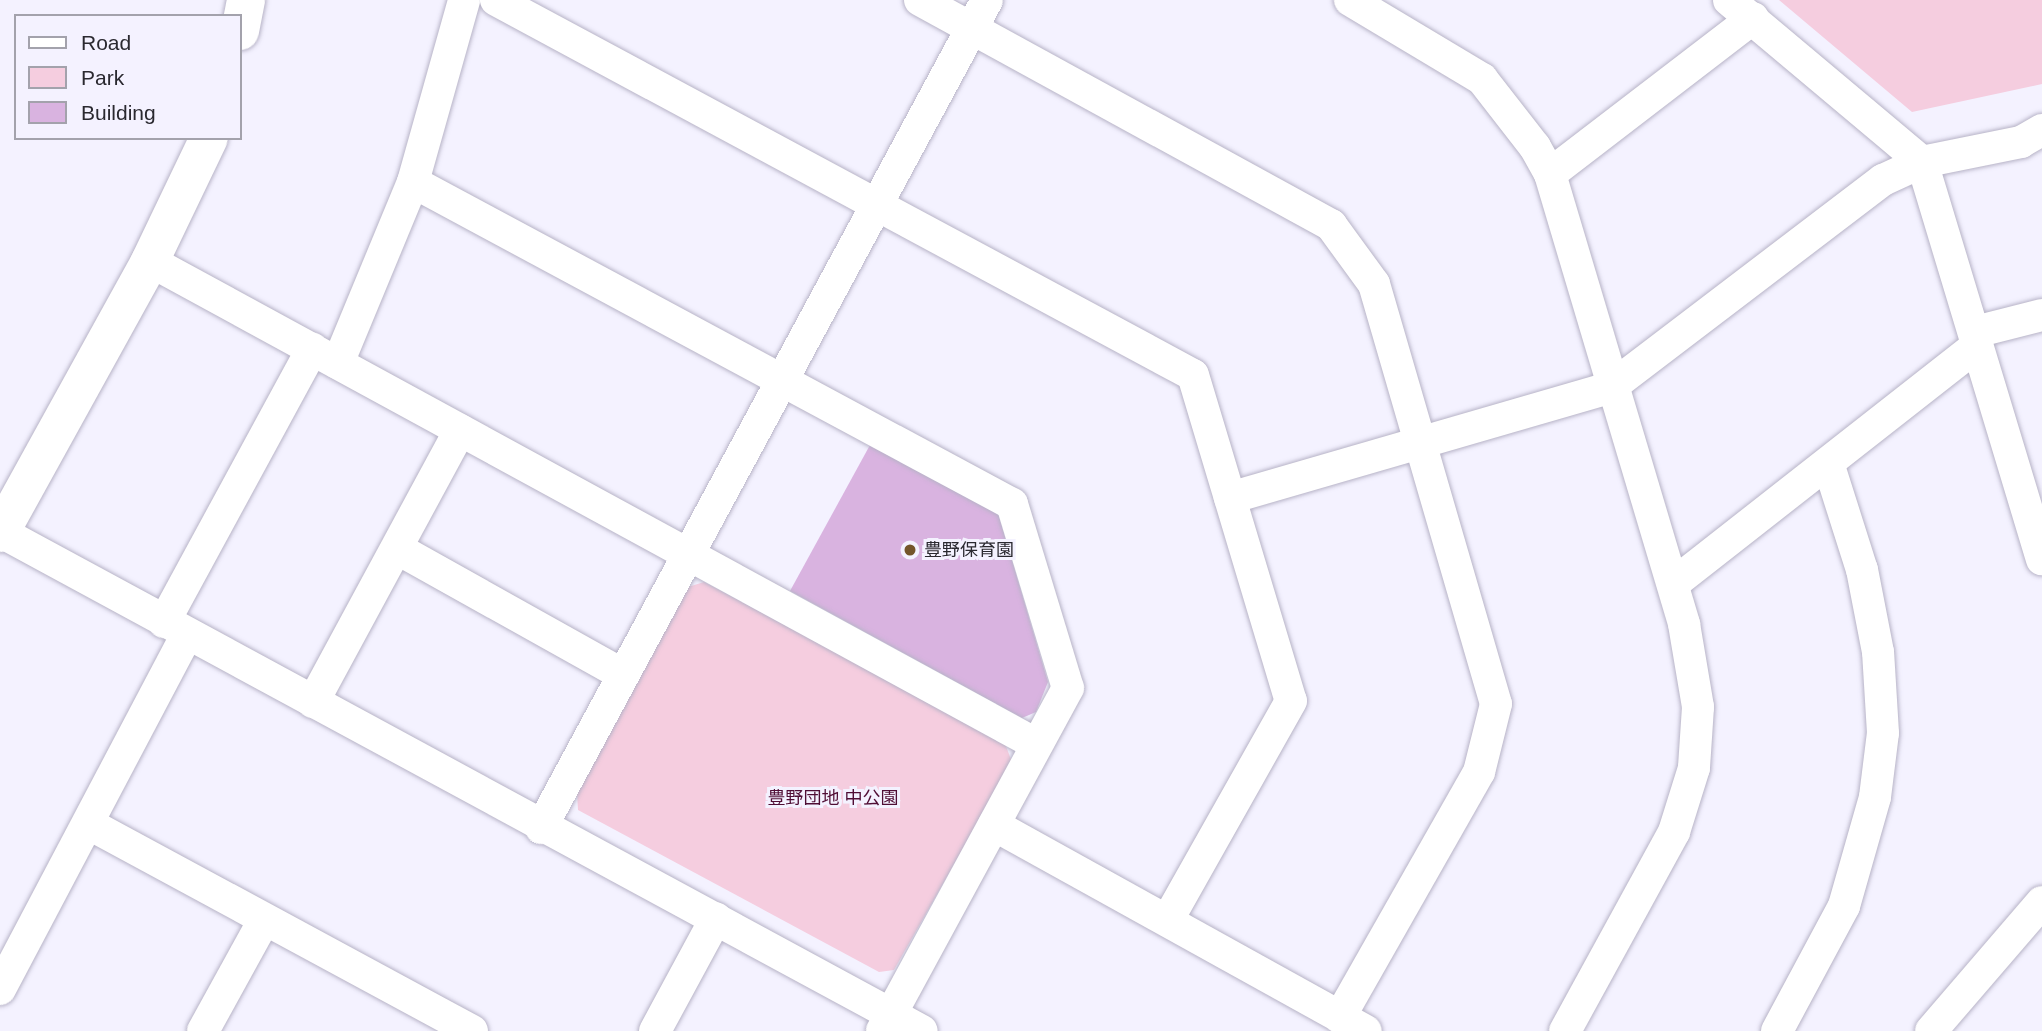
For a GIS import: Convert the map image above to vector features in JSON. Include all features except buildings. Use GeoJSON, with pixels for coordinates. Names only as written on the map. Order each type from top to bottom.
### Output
{"type":"FeatureCollection","features":[{"type":"Feature","properties":{"kind":"street"},"geometry":{"type":"LineString","coordinates":[[0,989],[91,825],[176,628],[325,356],[413,182],[464,0]]}},
{"type":"Feature","properties":{"kind":"street"},"geometry":{"type":"LineString","coordinates":[[496,0],[877,202],[1193,375],[1291,701],[1168,919]]}},
{"type":"Feature","properties":{"kind":"street"},"geometry":{"type":"LineString","coordinates":[[920,0],[1331,225],[1374,284],[1496,704],[1493,737],[1353,1024],[1168,919],[994,825]]}},
{"type":"Feature","properties":{"kind":"street"},"geometry":{"type":"LineString","coordinates":[[541,828],[987,0]]}},
{"type":"Feature","properties":{"kind":"street"},"geometry":{"type":"LineString","coordinates":[[1350,0],[1482,79],[1550,174],[1611,387],[1673,584],[1698,707],[1694,768],[1674,832],[1565,1031]]}},
{"type":"Feature","properties":{"kind":"street"},"geometry":{"type":"LineString","coordinates":[[1550,174],[1741,9],[1922,162],[2042,559]]}},
{"type":"Feature","properties":{"kind":"street"},"geometry":{"type":"LineString","coordinates":[[1230,498],[1611,387],[1883,180],[1922,162],[2021,142],[2042,130]]}},
{"type":"Feature","properties":{"kind":"street"},"geometry":{"type":"LineString","coordinates":[[208,140],[150,261],[0,533],[541,828],[716,918],[886,1022],[922,1031]]}},
{"type":"Feature","properties":{"kind":"street"},"geometry":{"type":"LineString","coordinates":[[413,182],[1012,504],[1068,688],[886,1022]]}},
{"type":"Feature","properties":{"kind":"street"},"geometry":{"type":"LineString","coordinates":[[150,261],[1036,744]]}},
{"type":"Feature","properties":{"kind":"street"},"geometry":{"type":"LineString","coordinates":[[1673,584],[1829,466],[1976,339],[2042,315]]}},
{"type":"Feature","properties":{"kind":"street"},"geometry":{"type":"LineString","coordinates":[[313,702],[460,430]]}},
{"type":"Feature","properties":{"kind":"street"},"geometry":{"type":"LineString","coordinates":[[1777,1031],[1844,906],[1875,797],[1883,733],[1878,652],[1862,570],[1829,466]]}},
{"type":"Feature","properties":{"kind":"street"},"geometry":{"type":"LineString","coordinates":[[398,549],[623,675]]}},
{"type":"Feature","properties":{"kind":"street"},"geometry":{"type":"LineString","coordinates":[[91,825],[264,920],[435,1022],[472,1031]]}},
{"type":"Feature","properties":{"kind":"street"},"geometry":{"type":"LineString","coordinates":[[1931,1031],[2042,902]]}},
{"type":"Feature","properties":{"kind":"street"},"geometry":{"type":"LineString","coordinates":[[655,1031],[716,918]]}},
{"type":"Feature","properties":{"kind":"street"},"geometry":{"type":"LineString","coordinates":[[203,1031],[264,920]]}},
{"type":"Feature","properties":{"kind":"green space"},"geometry":{"type":"Polygon","coordinates":[[[1779,0],[2042,0],[2042,84],[1912,112],[1779,0]]]}},
{"type":"Feature","properties":{"kind":"green space","name":"豊野団地 中公園"},"geometry":{"type":"Polygon","coordinates":[[[704,582],[1004,741],[1012,762],[894,970],[879,972],[578,810],[577,793],[688,587],[704,582]]]}},
{"type":"Feature","properties":{"kind":"place","name":"豊野保育園"},"geometry":{"type":"Point","coordinates":[910,550]}}]}
